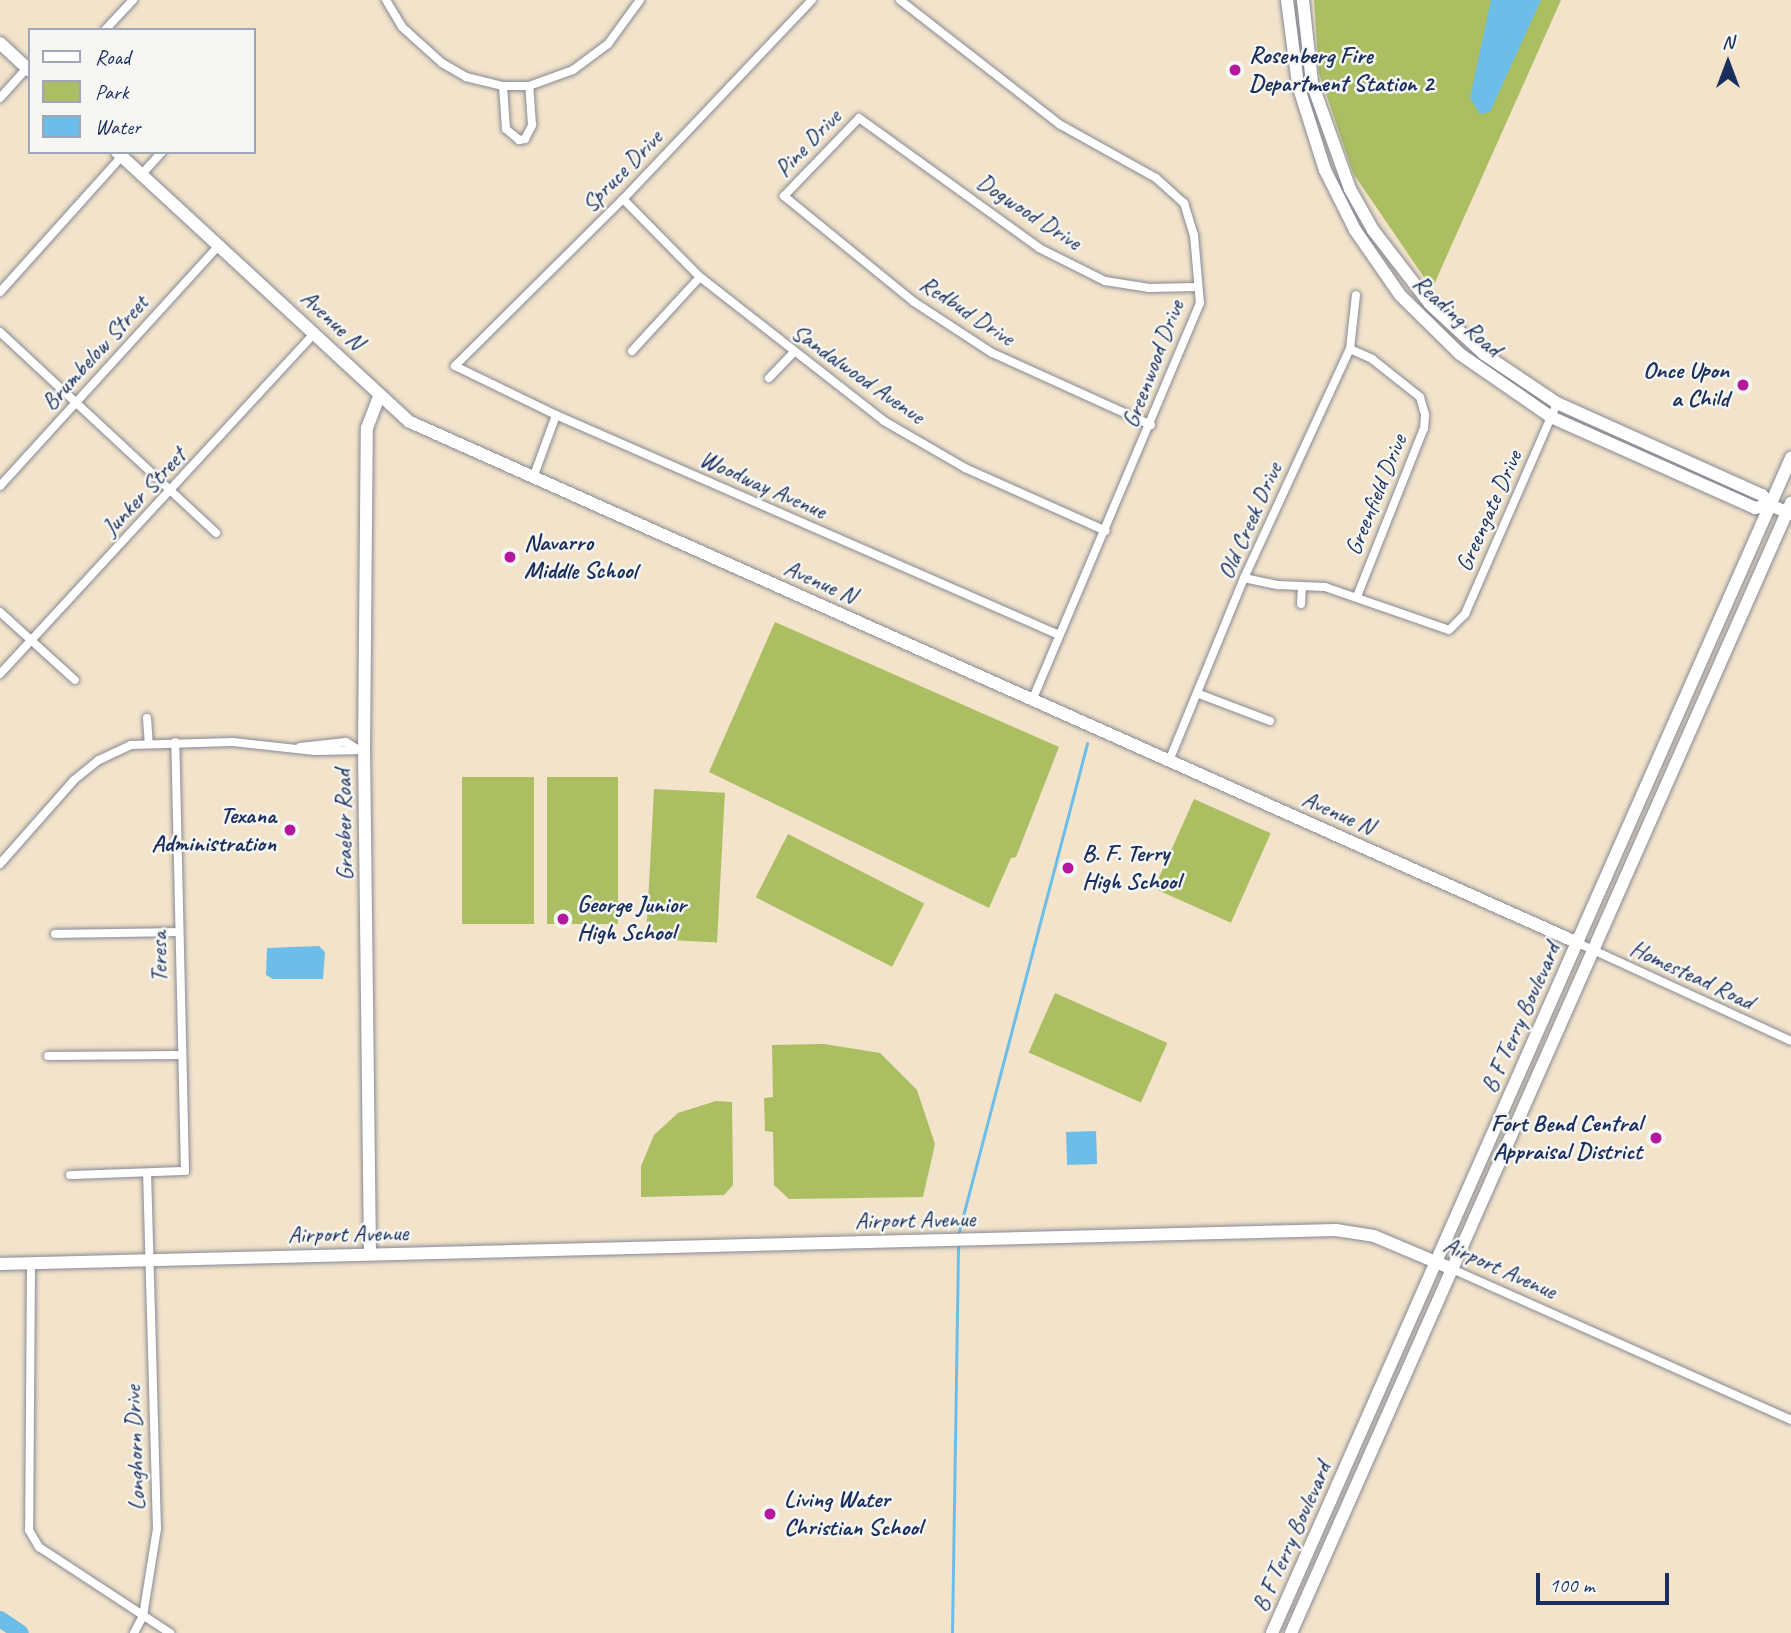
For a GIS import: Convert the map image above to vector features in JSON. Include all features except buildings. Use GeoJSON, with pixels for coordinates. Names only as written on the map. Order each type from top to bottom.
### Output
{"type":"FeatureCollection","features":[{"type":"Feature","properties":{"kind":"street"},"geometry":{"type":"LineString","coordinates":[[107,28],[133,0]]}},
{"type":"Feature","properties":{"kind":"street"},"geometry":{"type":"LineString","coordinates":[[386,0],[402,26],[442,63],[466,77],[503,86],[529,86],[573,71],[622,28],[640,0]]}},
{"type":"Feature","properties":{"kind":"street","name":"Spruce Drive"},"geometry":{"type":"LineString","coordinates":[[455,366],[623,199],[812,0]]}},
{"type":"Feature","properties":{"kind":"street","name":"Greenwood Drive"},"geometry":{"type":"LineString","coordinates":[[900,0],[1059,124],[1156,178],[1184,203],[1194,235],[1200,303],[1151,425],[1032,700]]}},
{"type":"Feature","properties":{"kind":"street","name":"Reading Road"},"geometry":{"type":"LineString","coordinates":[[1287,0],[1298,85],[1325,170],[1355,230],[1399,295],[1460,354],[1551,417],[1755,508],[1770,505],[1790,510]]}},
{"type":"Feature","properties":{"kind":"street","name":"Reading Road"},"geometry":{"type":"LineString","coordinates":[[1303,0],[1312,83],[1325,127],[1373,230],[1430,304],[1473,345],[1558,403],[1762,495],[1770,505]]}},
{"type":"Feature","properties":{"kind":"street"},"geometry":{"type":"LineString","coordinates":[[0,43],[28,69]]}},
{"type":"Feature","properties":{"kind":"street"},"geometry":{"type":"LineString","coordinates":[[0,98],[28,71]]}},
{"type":"Feature","properties":{"kind":"street"},"geometry":{"type":"LineString","coordinates":[[503,86],[506,129],[519,140],[525,139],[532,125],[529,86]]}},
{"type":"Feature","properties":{"kind":"street","name":"Dogwood Drive"},"geometry":{"type":"LineString","coordinates":[[859,118],[1050,253],[1105,281],[1149,288],[1197,287]]}},
{"type":"Feature","properties":{"kind":"street","name":"Pine Drive"},"geometry":{"type":"LineString","coordinates":[[784,196],[859,118]]}},
{"type":"Feature","properties":{"kind":"street"},"geometry":{"type":"LineString","coordinates":[[0,292],[119,154]]}},
{"type":"Feature","properties":{"kind":"street","name":"Avenue N"},"geometry":{"type":"LineString","coordinates":[[119,154],[315,333],[379,397],[410,422],[1577,943]]}},
{"type":"Feature","properties":{"kind":"street"},"geometry":{"type":"LineString","coordinates":[[142,174],[160,154]]}},
{"type":"Feature","properties":{"kind":"street","name":"Redbud Drive"},"geometry":{"type":"LineString","coordinates":[[784,196],[914,302],[992,353],[1151,425]]}},
{"type":"Feature","properties":{"kind":"street","name":"Sandalwood Avenue"},"geometry":{"type":"LineString","coordinates":[[623,199],[700,277],[793,353],[884,421],[954,461],[1106,531]]}},
{"type":"Feature","properties":{"kind":"street","name":"Brumbelow Street"},"geometry":{"type":"LineString","coordinates":[[0,486],[219,245]]}},
{"type":"Feature","properties":{"kind":"street"},"geometry":{"type":"LineString","coordinates":[[632,351],[700,277]]}},
{"type":"Feature","properties":{"kind":"street","name":"Old Creek Drive"},"geometry":{"type":"LineString","coordinates":[[1168,761],[1199,694],[1244,578],[1350,349],[1356,295]]}},
{"type":"Feature","properties":{"kind":"street"},"geometry":{"type":"LineString","coordinates":[[0,332],[216,533]]}},
{"type":"Feature","properties":{"kind":"street","name":"Junker Street"},"geometry":{"type":"LineString","coordinates":[[0,674],[172,491],[315,333]]}},
{"type":"Feature","properties":{"kind":"street","name":"Greenfield Drive"},"geometry":{"type":"LineString","coordinates":[[1350,349],[1372,359],[1420,397],[1424,428],[1357,596]]}},
{"type":"Feature","properties":{"kind":"street"},"geometry":{"type":"LineString","coordinates":[[769,378],[793,353]]}},
{"type":"Feature","properties":{"kind":"street","name":"Woodway Avenue"},"geometry":{"type":"LineString","coordinates":[[455,366],[556,415],[1059,635]]}},
{"type":"Feature","properties":{"kind":"street","name":"Graeber Road"},"geometry":{"type":"LineString","coordinates":[[370,1254],[360,750],[368,428],[379,397]]}},
{"type":"Feature","properties":{"kind":"street","name":"Greengate Drive"},"geometry":{"type":"LineString","coordinates":[[1357,596],[1449,630],[1465,614],[1558,403]]}},
{"type":"Feature","properties":{"kind":"street"},"geometry":{"type":"LineString","coordinates":[[533,478],[556,415]]}},
{"type":"Feature","properties":{"kind":"street","name":"B F Terry Boulevard"},"geometry":{"type":"LineString","coordinates":[[1272,1633],[1791,458]]}},
{"type":"Feature","properties":{"kind":"street","name":"B F Terry Boulevard"},"geometry":{"type":"LineString","coordinates":[[1291,1633],[1790,510]]}},
{"type":"Feature","properties":{"kind":"street"},"geometry":{"type":"LineString","coordinates":[[1244,578],[1357,596]]}},
{"type":"Feature","properties":{"kind":"street"},"geometry":{"type":"LineString","coordinates":[[1301,604],[1302,586]]}},
{"type":"Feature","properties":{"kind":"street"},"geometry":{"type":"LineString","coordinates":[[0,612],[75,680]]}},
{"type":"Feature","properties":{"kind":"street"},"geometry":{"type":"LineString","coordinates":[[1199,694],[1270,721]]}},
{"type":"Feature","properties":{"kind":"street"},"geometry":{"type":"LineString","coordinates":[[146,718],[149,744]]}},
{"type":"Feature","properties":{"kind":"street"},"geometry":{"type":"LineString","coordinates":[[0,864],[82,774],[131,745],[175,742],[300,747],[346,742],[360,750]]}},
{"type":"Feature","properties":{"kind":"street","name":"Teresa"},"geometry":{"type":"LineString","coordinates":[[147,1176],[185,1171],[180,1055],[175,742]]}},
{"type":"Feature","properties":{"kind":"street"},"geometry":{"type":"LineString","coordinates":[[55,934],[178,932]]}},
{"type":"Feature","properties":{"kind":"street","name":"Homestead Road"},"geometry":{"type":"LineString","coordinates":[[1577,943],[1791,1041]]}},
{"type":"Feature","properties":{"kind":"street"},"geometry":{"type":"LineString","coordinates":[[48,1056],[180,1055]]}},
{"type":"Feature","properties":{"kind":"street"},"geometry":{"type":"LineString","coordinates":[[70,1175],[147,1176]]}},
{"type":"Feature","properties":{"kind":"street","name":"Longhorn Drive"},"geometry":{"type":"LineString","coordinates":[[134,1633],[143,1616],[157,1529],[147,1259],[147,1176]]}},
{"type":"Feature","properties":{"kind":"street","name":"Airport Avenue"},"geometry":{"type":"LineString","coordinates":[[0,1264],[1336,1230],[1374,1236],[1791,1420]]}},
{"type":"Feature","properties":{"kind":"street"},"geometry":{"type":"LineString","coordinates":[[31,1263],[29,1530],[39,1547],[170,1633]]}},
{"type":"Feature","properties":{"kind":"green space"},"geometry":{"type":"Polygon","coordinates":[[[1314,0],[1561,0],[1432,289],[1353,173],[1319,73],[1314,0]]]}},
{"type":"Feature","properties":{"kind":"green space"},"geometry":{"type":"Polygon","coordinates":[[[775,622],[1059,747],[1016,857],[1011,858],[989,908],[709,772],[775,622]]]}},
{"type":"Feature","properties":{"kind":"green space"},"geometry":{"type":"Polygon","coordinates":[[[462,777],[534,777],[534,924],[462,924],[462,777]]]}},
{"type":"Feature","properties":{"kind":"green space"},"geometry":{"type":"Polygon","coordinates":[[[547,777],[618,777],[618,924],[547,924],[547,777]]]}},
{"type":"Feature","properties":{"kind":"green space"},"geometry":{"type":"Polygon","coordinates":[[[654,789],[725,793],[717,943],[646,939],[654,789]]]}},
{"type":"Feature","properties":{"kind":"green space"},"geometry":{"type":"Polygon","coordinates":[[[1194,799],[1271,833],[1231,923],[1154,889],[1194,799]]]}},
{"type":"Feature","properties":{"kind":"green space"},"geometry":{"type":"Polygon","coordinates":[[[788,834],[924,903],[892,967],[756,897],[788,834]]]}},
{"type":"Feature","properties":{"kind":"green space"},"geometry":{"type":"Polygon","coordinates":[[[1055,993],[1167,1043],[1141,1102],[1029,1052],[1055,993]]]}},
{"type":"Feature","properties":{"kind":"green space"},"geometry":{"type":"Polygon","coordinates":[[[824,1044],[880,1053],[917,1090],[935,1144],[923,1197],[789,1199],[774,1185],[773,1132],[765,1131],[764,1098],[773,1097],[772,1045],[824,1044]]]}},
{"type":"Feature","properties":{"kind":"green space"},"geometry":{"type":"Polygon","coordinates":[[[716,1101],[732,1102],[733,1185],[724,1195],[641,1197],[641,1166],[654,1135],[678,1113],[716,1101]]]}},
{"type":"Feature","properties":{"kind":"water"},"geometry":{"type":"Polygon","coordinates":[[[1491,0],[1541,0],[1490,112],[1480,114],[1470,98],[1491,0]]]}},
{"type":"Feature","properties":{"kind":"water"},"geometry":{"type":"Polygon","coordinates":[[[319,946],[325,952],[323,979],[273,979],[266,975],[267,948],[319,946]]]}},
{"type":"Feature","properties":{"kind":"water"},"geometry":{"type":"Polygon","coordinates":[[[1096,1131],[1097,1164],[1067,1165],[1066,1132],[1096,1131]]]}},
{"type":"Feature","properties":{"kind":"waterway"},"geometry":{"type":"LineString","coordinates":[[958,1235],[1087,744]]}},
{"type":"Feature","properties":{"kind":"waterway"},"geometry":{"type":"LineString","coordinates":[[952,1633],[958,1245]]}},
{"type":"Feature","properties":{"kind":"waterway"},"geometry":{"type":"LineString","coordinates":[[0,1619],[21,1633]]}},
{"type":"Feature","properties":{"kind":"place","name":"Rosenberg Fire Department Station 2"},"geometry":{"type":"Point","coordinates":[1235,70]}},
{"type":"Feature","properties":{"kind":"place","name":"Once Upon a Child"},"geometry":{"type":"Point","coordinates":[1743,385]}},
{"type":"Feature","properties":{"kind":"place","name":"Navarro Middle School"},"geometry":{"type":"Point","coordinates":[510,557]}},
{"type":"Feature","properties":{"kind":"place","name":"Texana Administration"},"geometry":{"type":"Point","coordinates":[290,830]}},
{"type":"Feature","properties":{"kind":"place","name":"B. F. Terry High School"},"geometry":{"type":"Point","coordinates":[1068,868]}},
{"type":"Feature","properties":{"kind":"place","name":"George Junior High School"},"geometry":{"type":"Point","coordinates":[563,919]}},
{"type":"Feature","properties":{"kind":"place","name":"Fort Bend Central Appraisal District"},"geometry":{"type":"Point","coordinates":[1656,1138]}},
{"type":"Feature","properties":{"kind":"place","name":"Living Water Christian School"},"geometry":{"type":"Point","coordinates":[770,1514]}}]}
